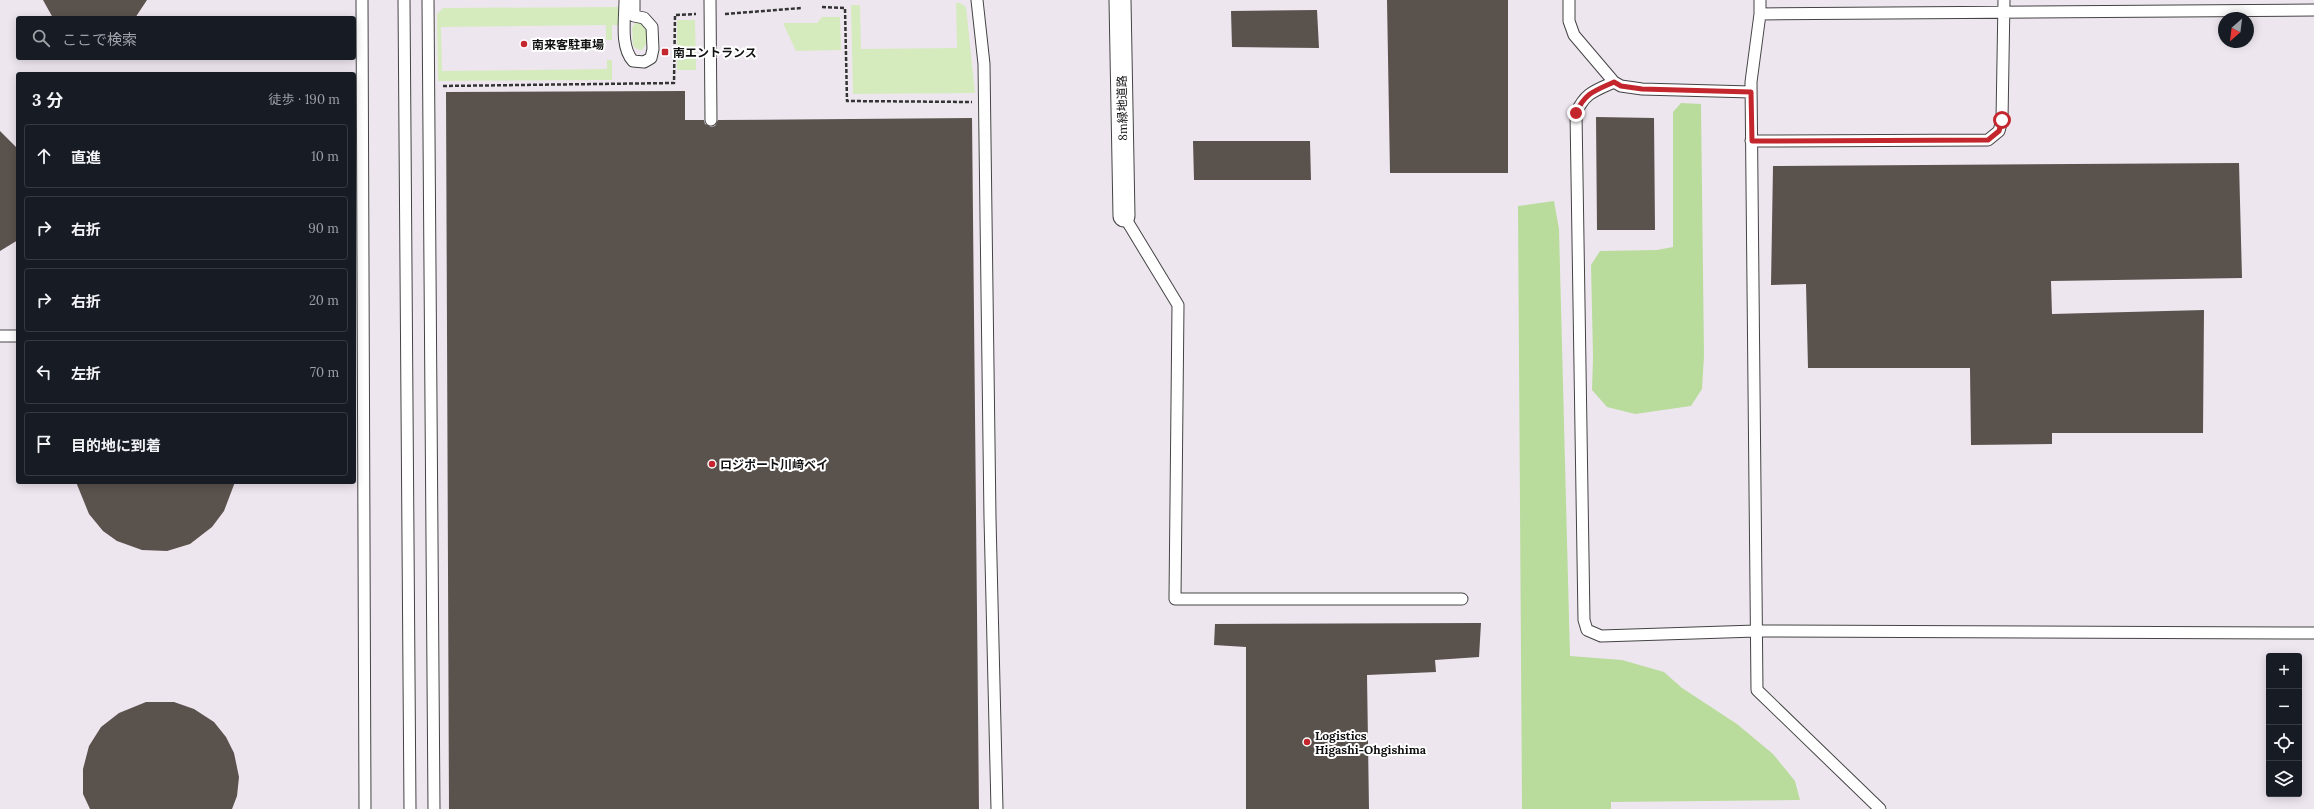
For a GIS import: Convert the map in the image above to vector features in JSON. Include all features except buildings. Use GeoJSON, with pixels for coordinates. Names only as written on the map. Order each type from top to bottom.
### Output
{"type":"FeatureCollection","features":[{"type":"Feature","properties":{"kind":"street","name":"8m緑地道路"},"geometry":{"type":"LineString","coordinates":[[1120,0],[1124,216]]}},
{"type":"Feature","properties":{"kind":"lane"},"geometry":{"type":"LineString","coordinates":[[362,0],[359,332],[365,809]]}},
{"type":"Feature","properties":{"kind":"lane"},"geometry":{"type":"LineString","coordinates":[[404,0],[410,809]]}},
{"type":"Feature","properties":{"kind":"lane"},"geometry":{"type":"LineString","coordinates":[[428,0],[434,809]]}},
{"type":"Feature","properties":{"kind":"lane"},"geometry":{"type":"LineString","coordinates":[[625,0],[626,47],[628,56],[633,61],[644,62],[651,58],[653,49],[652,27],[644,18],[634,16],[634,0]]}},
{"type":"Feature","properties":{"kind":"lane"},"geometry":{"type":"LineString","coordinates":[[710,0],[711,120]]}},
{"type":"Feature","properties":{"kind":"lane"},"geometry":{"type":"LineString","coordinates":[[977,0],[984,64],[990,526],[997,809]]}},
{"type":"Feature","properties":{"kind":"lane"},"geometry":{"type":"LineString","coordinates":[[1569,0],[1569,21],[1574,35],[1614,82],[1621,86],[1642,89],[1751,92]]}},
{"type":"Feature","properties":{"kind":"lane"},"geometry":{"type":"LineString","coordinates":[[1760,0],[1760,14],[1751,92],[1757,690],[1880,809]]}},
{"type":"Feature","properties":{"kind":"lane"},"geometry":{"type":"LineString","coordinates":[[1752,141],[1988,140],[1999,131],[2002,120],[2004,0]]}},
{"type":"Feature","properties":{"kind":"lane"},"geometry":{"type":"LineString","coordinates":[[1760,14],[2314,10]]}},
{"type":"Feature","properties":{"kind":"lane"},"geometry":{"type":"LineString","coordinates":[[1614,82],[1588,94],[1581,102],[1576,113],[1584,620],[1587,630],[1601,636],[1756,631],[2314,633]]}},
{"type":"Feature","properties":{"kind":"lane"},"geometry":{"type":"LineString","coordinates":[[1124,216],[1178,305],[1175,600],[1462,599]]}},
{"type":"Feature","properties":{"kind":"lane"},"geometry":{"type":"LineString","coordinates":[[0,336],[16,336]]}},
{"type":"Feature","properties":{"kind":"path"},"geometry":{"type":"LineString","coordinates":[[822,7],[845,8],[847,101],[976,102]]}},
{"type":"Feature","properties":{"kind":"path"},"geometry":{"type":"LineString","coordinates":[[722,14],[802,8]]}},
{"type":"Feature","properties":{"kind":"path"},"geometry":{"type":"LineString","coordinates":[[441,86],[674,83],[675,15],[696,14]]}},
{"type":"Feature","properties":{"kind":"shaded area"},"geometry":{"type":"Polygon","coordinates":[[[0,0],[2314,0],[2314,809],[0,809],[0,0]]]}},
{"type":"Feature","properties":{"kind":"green space"},"geometry":{"type":"Polygon","coordinates":[[[956,3],[960,3],[966,7],[975,93],[853,94],[851,5],[860,5],[861,49],[957,48],[956,3]]]}},
{"type":"Feature","properties":{"kind":"green space"},"geometry":{"type":"Polygon","coordinates":[[[620,7],[620,25],[612,25],[612,40],[606,40],[606,25],[441,27],[442,71],[607,69],[607,60],[612,60],[612,80],[438,81],[437,14],[443,8],[620,7]]]}},
{"type":"Feature","properties":{"kind":"green space"},"geometry":{"type":"Polygon","coordinates":[[[822,17],[840,17],[841,50],[796,51],[783,23],[817,23],[822,17]]]}},
{"type":"Feature","properties":{"kind":"green space"},"geometry":{"type":"Polygon","coordinates":[[[677,20],[695,20],[696,70],[677,70],[677,20]]]}},
{"type":"Feature","properties":{"kind":"green space"},"geometry":{"type":"Polygon","coordinates":[[[641,22],[646,25],[646,44],[642,50],[633,46],[632,28],[635,23],[641,22]]]}},
{"type":"Feature","properties":{"kind":"green space"},"geometry":{"type":"Polygon","coordinates":[[[1681,103],[1701,104],[1704,356],[1702,389],[1691,406],[1635,414],[1607,407],[1592,390],[1593,357],[1591,265],[1600,251],[1657,250],[1673,247],[1673,112],[1681,103]]]}},
{"type":"Feature","properties":{"kind":"green space"},"geometry":{"type":"Polygon","coordinates":[[[1554,201],[1559,229],[1570,656],[1622,660],[1664,672],[1682,688],[1737,724],[1773,754],[1795,781],[1800,800],[1611,802],[1611,809],[1522,809],[1518,206],[1554,201]]]}},
{"type":"Feature","properties":{"kind":"place","name":"南来客駐車場"},"geometry":{"type":"Point","coordinates":[524,44]}},
{"type":"Feature","properties":{"kind":"place","name":"南エントランス"},"geometry":{"type":"Point","coordinates":[665,52]}},
{"type":"Feature","properties":{"kind":"place","name":"ロジポート川﨑ベイ"},"geometry":{"type":"Point","coordinates":[712,464]}},
{"type":"Feature","properties":{"kind":"place","name":"Logistics Higashi-Ohgishima"},"geometry":{"type":"Point","coordinates":[1307,742]}},
{"type":"Feature","properties":{"kind":"route"},"geometry":{"type":"LineString","coordinates":[[1576,113],[1581,102],[1588,94],[1614,82],[1621,86],[1642,89],[1751,92],[1752,141],[1988,140],[1999,131],[2002,120]]}}]}
